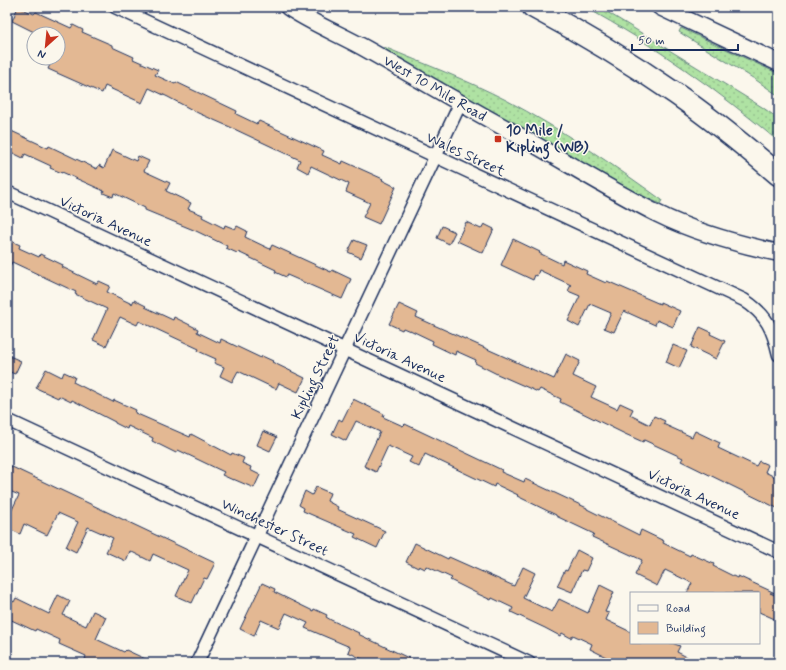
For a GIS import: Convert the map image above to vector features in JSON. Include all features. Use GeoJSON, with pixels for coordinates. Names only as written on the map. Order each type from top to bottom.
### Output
{"type":"FeatureCollection","features":[{"type":"Feature","properties":{"kind":"highway"},"geometry":{"type":"LineString","coordinates":[[533,7],[596,42],[677,94],[779,175]]}},
{"type":"Feature","properties":{"kind":"main road","name":"West 10 Mile Road"},"geometry":{"type":"LineString","coordinates":[[288,7],[659,215],[695,230],[755,248],[779,253]]}},
{"type":"Feature","properties":{"kind":"main road"},"geometry":{"type":"LineString","coordinates":[[660,7],[779,63]]}},
{"type":"Feature","properties":{"kind":"street","name":"Wales Street"},"geometry":{"type":"LineString","coordinates":[[114,7],[744,300],[754,307],[768,322],[775,337],[779,355]]}},
{"type":"Feature","properties":{"kind":"street","name":"Kipling Street"},"geometry":{"type":"LineString","coordinates":[[198,663],[460,104]]}},
{"type":"Feature","properties":{"kind":"street","name":"Victoria Avenue"},"geometry":{"type":"LineString","coordinates":[[7,192],[779,552]]}},
{"type":"Feature","properties":{"kind":"street","name":"Winchester Street"},"geometry":{"type":"LineString","coordinates":[[7,420],[529,663]]}},
{"type":"Feature","properties":{"kind":"green space"},"geometry":{"type":"Polygon","coordinates":[[[585,7],[599,7],[762,107],[779,119],[779,142],[733,105],[661,53],[585,7]]]}},
{"type":"Feature","properties":{"kind":"green space"},"geometry":{"type":"Polygon","coordinates":[[[681,28],[779,74],[779,96],[679,32],[681,28]]]}},
{"type":"Feature","properties":{"kind":"green space"},"geometry":{"type":"Polygon","coordinates":[[[384,47],[446,72],[526,111],[586,147],[624,173],[662,200],[660,204],[633,191],[383,50],[384,47]]]}},
{"type":"Feature","properties":{"kind":"building"},"geometry":{"type":"Polygon","coordinates":[[[18,7],[34,14],[36,12],[71,28],[73,25],[83,30],[82,32],[112,45],[112,47],[134,57],[133,59],[158,70],[155,75],[175,84],[176,82],[237,111],[236,114],[257,124],[259,121],[324,151],[322,155],[342,164],[343,161],[383,179],[382,180],[396,187],[379,224],[363,217],[370,203],[346,192],[349,184],[311,166],[308,173],[297,167],[300,160],[198,113],[149,88],[142,103],[105,86],[102,93],[48,69],[49,66],[66,66],[66,26],[26,26],[26,28],[12,21],[18,7]]]}},
{"type":"Feature","properties":{"kind":"building"},"geometry":{"type":"Polygon","coordinates":[[[7,129],[48,148],[49,146],[97,169],[99,165],[104,168],[112,150],[136,161],[138,156],[149,161],[144,171],[170,183],[166,191],[191,203],[188,209],[203,215],[202,217],[224,228],[225,225],[235,229],[237,226],[247,231],[245,237],[270,249],[272,245],[331,272],[332,270],[351,279],[342,299],[287,275],[286,277],[275,272],[276,270],[226,248],[227,246],[196,231],[145,210],[145,208],[114,193],[113,197],[103,193],[104,191],[50,168],[51,166],[25,154],[23,158],[7,150],[7,129]]]}},
{"type":"Feature","properties":{"kind":"building"},"geometry":{"type":"Polygon","coordinates":[[[466,222],[481,229],[484,224],[494,229],[483,253],[457,241],[466,222]]]}},
{"type":"Feature","properties":{"kind":"building"},"geometry":{"type":"Polygon","coordinates":[[[442,226],[455,232],[449,244],[437,238],[442,226]]]}},
{"type":"Feature","properties":{"kind":"building"},"geometry":{"type":"Polygon","coordinates":[[[7,239],[20,245],[19,248],[39,257],[40,254],[63,265],[62,267],[97,284],[99,281],[110,286],[107,292],[132,304],[134,300],[146,306],[145,307],[173,320],[174,317],[198,329],[197,332],[220,343],[221,339],[261,358],[262,356],[273,361],[272,362],[305,378],[298,392],[279,383],[276,389],[238,371],[232,382],[220,376],[224,367],[214,363],[216,359],[198,351],[199,349],[139,321],[137,325],[120,317],[106,346],[93,340],[107,309],[75,294],[76,292],[12,262],[7,273],[7,239]]]}},
{"type":"Feature","properties":{"kind":"building"},"geometry":{"type":"Polygon","coordinates":[[[513,239],[562,264],[563,260],[587,271],[586,274],[606,283],[607,281],[680,311],[673,327],[657,320],[655,325],[624,311],[614,332],[604,328],[611,313],[590,304],[579,327],[568,321],[580,296],[568,291],[571,285],[539,270],[537,276],[535,275],[533,280],[501,265],[513,239]]]}},
{"type":"Feature","properties":{"kind":"building"},"geometry":{"type":"Polygon","coordinates":[[[354,240],[367,245],[361,258],[348,252],[354,240]]]}},
{"type":"Feature","properties":{"kind":"building"},"geometry":{"type":"Polygon","coordinates":[[[399,304],[418,313],[416,317],[554,379],[566,354],[580,361],[573,376],[596,387],[591,397],[617,409],[620,403],[633,409],[630,415],[650,425],[654,416],[665,421],[663,424],[692,437],[695,431],[720,443],[718,448],[756,466],[759,461],[768,465],[765,472],[779,479],[779,509],[681,461],[683,458],[644,440],[643,442],[625,434],[560,402],[561,399],[540,389],[538,392],[475,363],[476,360],[456,351],[455,355],[432,344],[433,341],[410,330],[403,328],[402,330],[389,324],[399,304]]]}},
{"type":"Feature","properties":{"kind":"building"},"geometry":{"type":"Polygon","coordinates":[[[700,327],[711,332],[710,334],[725,341],[716,359],[691,347],[700,327]]]}},
{"type":"Feature","properties":{"kind":"building"},"geometry":{"type":"Polygon","coordinates":[[[673,345],[687,351],[679,368],[666,362],[673,345]]]}},
{"type":"Feature","properties":{"kind":"building"},"geometry":{"type":"Polygon","coordinates":[[[7,355],[21,361],[15,374],[7,371],[7,355]]]}},
{"type":"Feature","properties":{"kind":"building"},"geometry":{"type":"Polygon","coordinates":[[[46,369],[62,377],[64,372],[75,377],[73,382],[113,402],[114,400],[136,410],[135,413],[190,437],[191,434],[231,455],[232,453],[244,458],[242,463],[251,467],[250,470],[260,475],[254,488],[222,475],[224,472],[178,450],[176,453],[152,441],[153,438],[128,426],[127,429],[72,400],[71,402],[59,396],[58,398],[36,388],[46,369]]]}},
{"type":"Feature","properties":{"kind":"building"},"geometry":{"type":"Polygon","coordinates":[[[353,399],[384,414],[383,417],[403,426],[405,424],[502,470],[501,472],[524,482],[525,479],[587,508],[639,535],[641,530],[690,556],[691,554],[714,564],[713,566],[737,578],[738,576],[775,593],[770,593],[779,597],[779,621],[760,612],[760,592],[688,592],[692,583],[665,570],[657,586],[635,575],[642,560],[592,537],[594,534],[517,496],[518,495],[495,484],[494,487],[425,454],[419,467],[409,462],[412,457],[388,446],[376,472],[364,466],[380,432],[356,421],[346,441],[332,434],[339,419],[342,421],[353,399]]]}},
{"type":"Feature","properties":{"kind":"building"},"geometry":{"type":"Polygon","coordinates":[[[263,431],[277,437],[270,451],[257,445],[263,431]]]}},
{"type":"Feature","properties":{"kind":"building"},"geometry":{"type":"Polygon","coordinates":[[[10,466],[215,563],[207,579],[204,578],[192,603],[176,596],[188,570],[153,554],[150,561],[130,551],[126,561],[106,552],[113,538],[88,527],[76,552],[66,547],[78,522],[58,513],[47,535],[24,524],[20,534],[7,528],[7,520],[19,495],[7,490],[7,472],[10,466]]]}},
{"type":"Feature","properties":{"kind":"building"},"geometry":{"type":"Polygon","coordinates":[[[316,487],[330,493],[327,501],[338,507],[337,509],[385,531],[377,548],[354,537],[356,534],[303,511],[304,508],[299,505],[305,491],[312,495],[316,487]]]}},
{"type":"Feature","properties":{"kind":"building"},"geometry":{"type":"Polygon","coordinates":[[[415,543],[448,559],[449,557],[514,586],[523,567],[535,573],[523,598],[552,612],[559,599],[588,613],[600,585],[614,592],[605,612],[609,613],[606,620],[630,632],[630,644],[675,644],[680,646],[677,652],[699,663],[618,663],[590,649],[592,644],[573,635],[571,638],[562,633],[560,636],[511,612],[513,608],[492,598],[491,600],[450,580],[452,578],[426,566],[425,569],[419,566],[418,568],[406,562],[415,543]]]}},
{"type":"Feature","properties":{"kind":"building"},"geometry":{"type":"Polygon","coordinates":[[[577,550],[592,558],[586,571],[582,570],[572,592],[557,586],[565,570],[567,571],[577,550]]]}},
{"type":"Feature","properties":{"kind":"building"},"geometry":{"type":"Polygon","coordinates":[[[262,583],[275,589],[274,592],[313,611],[314,609],[327,615],[326,617],[331,620],[419,663],[370,663],[348,652],[350,647],[305,628],[308,623],[286,613],[279,628],[261,620],[254,636],[240,629],[262,583]]]}},
{"type":"Feature","properties":{"kind":"building"},"geometry":{"type":"Polygon","coordinates":[[[58,595],[70,601],[63,615],[86,626],[93,611],[106,617],[96,639],[124,652],[126,650],[154,663],[93,663],[85,659],[86,656],[59,644],[60,640],[36,629],[35,631],[7,618],[7,598],[14,602],[16,598],[49,614],[58,595]]]}},
{"type":"Feature","properties":{"kind":"place","name":"10 Mile / Kipling (WB)"},"geometry":{"type":"Point","coordinates":[498,139]}}]}
